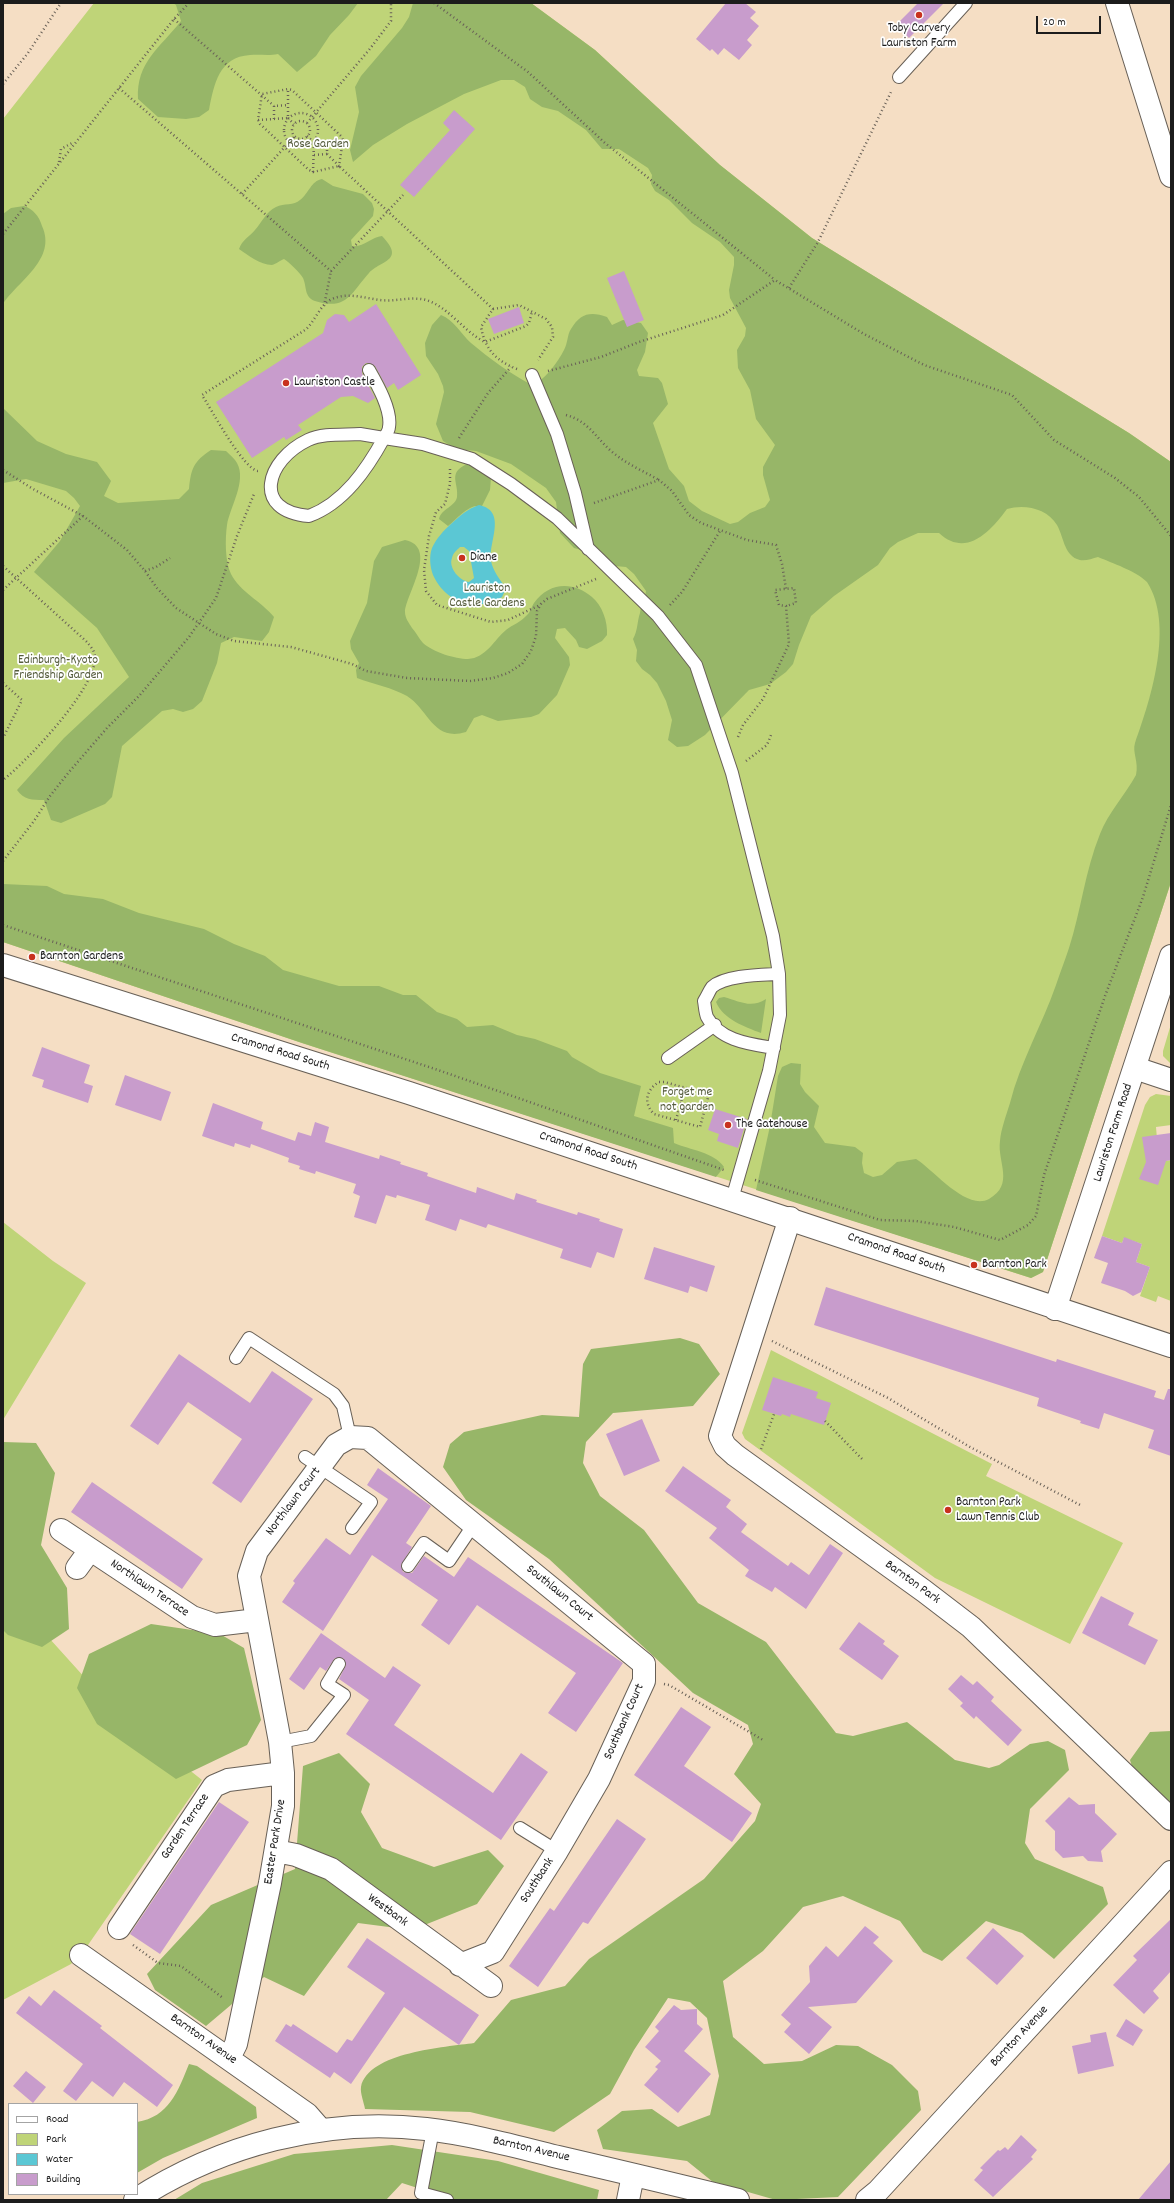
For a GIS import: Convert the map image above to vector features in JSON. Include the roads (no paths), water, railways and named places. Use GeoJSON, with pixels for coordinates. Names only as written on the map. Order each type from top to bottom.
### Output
{"type":"FeatureCollection","features":[{"type":"Feature","properties":{"kind":"street"},"geometry":{"type":"LineString","coordinates":[[1117,3],[1171,176]]}},
{"type":"Feature","properties":{"kind":"street","name":"Lauriston Farm Road"},"geometry":{"type":"LineString","coordinates":[[1055,1309],[1171,956]]}},
{"type":"Feature","properties":{"kind":"street","name":"Cramond Road South"},"geometry":{"type":"LineString","coordinates":[[3,965],[417,1096],[790,1218],[1055,1309],[1171,1346]]}},
{"type":"Feature","properties":{"kind":"street"},"geometry":{"type":"LineString","coordinates":[[1135,1068],[1171,1080]]}},
{"type":"Feature","properties":{"kind":"street","name":"Barnton Park"},"geometry":{"type":"LineString","coordinates":[[790,1218],[720,1436],[726,1446],[754,1470],[924,1591],[971,1627],[1171,1819]]}},
{"type":"Feature","properties":{"kind":"street"},"geometry":{"type":"LineString","coordinates":[[350,1437],[368,1438],[474,1524]]}},
{"type":"Feature","properties":{"kind":"street","name":"Northlawn Court"},"geometry":{"type":"LineString","coordinates":[[249,1576],[257,1551],[313,1462],[336,1445],[350,1437]]}},
{"type":"Feature","properties":{"kind":"street","name":"Southlawn Court"},"geometry":{"type":"LineString","coordinates":[[474,1524],[644,1672]]}},
{"type":"Feature","properties":{"kind":"street","name":"Northlawn Terrace"},"geometry":{"type":"LineString","coordinates":[[61,1530],[192,1617],[215,1625],[258,1620]]}},
{"type":"Feature","properties":{"kind":"street"},"geometry":{"type":"LineString","coordinates":[[77,1568],[90,1550]]}},
{"type":"Feature","properties":{"kind":"street","name":"Easter Park Drive"},"geometry":{"type":"LineString","coordinates":[[229,2058],[236,2044],[242,2016],[276,1851],[283,1806],[283,1773],[280,1742],[249,1576]]}},
{"type":"Feature","properties":{"kind":"street","name":"Southbank Court"},"geometry":{"type":"LineString","coordinates":[[599,1779],[644,1672]]}},
{"type":"Feature","properties":{"kind":"street","name":"Garden Terrace"},"geometry":{"type":"LineString","coordinates":[[119,1928],[214,1786],[228,1780],[283,1773]]}},
{"type":"Feature","properties":{"kind":"street","name":"Southbank"},"geometry":{"type":"LineString","coordinates":[[460,1964],[493,1952],[557,1851],[599,1779]]}},
{"type":"Feature","properties":{"kind":"street","name":"Westbank"},"geometry":{"type":"LineString","coordinates":[[276,1851],[296,1856],[331,1869],[491,1986]]}},
{"type":"Feature","properties":{"kind":"street","name":"Barnton Avenue"},"geometry":{"type":"LineString","coordinates":[[867,2200],[878,2191],[1171,1872]]}},
{"type":"Feature","properties":{"kind":"street","name":"Barnton Avenue"},"geometry":{"type":"LineString","coordinates":[[82,1955],[306,2114],[321,2130]]}},
{"type":"Feature","properties":{"kind":"street","name":"Barnton Avenue"},"geometry":{"type":"LineString","coordinates":[[136,2200],[176,2177],[241,2149],[284,2136],[321,2130],[388,2126],[462,2134],[738,2200]]}},
{"type":"Feature","properties":{"kind":"street"},"geometry":{"type":"LineString","coordinates":[[628,2200],[633,2175]]}},
{"type":"Feature","properties":{"kind":"lane"},"geometry":{"type":"LineString","coordinates":[[899,77],[966,3]]}},
{"type":"Feature","properties":{"kind":"lane"},"geometry":{"type":"LineString","coordinates":[[368,370],[381,390],[389,418],[389,426],[384,438],[350,487],[339,499],[310,516],[289,512],[277,503],[273,497],[270,472],[287,453],[309,439],[330,435],[384,438],[423,444],[472,459],[557,518],[609,571],[658,616],[696,665],[732,773],[773,936],[779,974],[780,1015],[774,1048],[740,1176],[732,1199]]}},
{"type":"Feature","properties":{"kind":"lane"},"geometry":{"type":"LineString","coordinates":[[532,375],[557,434],[588,549]]}},
{"type":"Feature","properties":{"kind":"lane"},"geometry":{"type":"LineString","coordinates":[[774,1048],[739,1042],[722,1032],[707,1016],[704,1001],[712,987],[726,981],[751,975],[779,974]]}},
{"type":"Feature","properties":{"kind":"lane"},"geometry":{"type":"LineString","coordinates":[[668,1058],[715,1025]]}},
{"type":"Feature","properties":{"kind":"lane"},"geometry":{"type":"LineString","coordinates":[[236,1358],[249,1338],[334,1394],[343,1406],[350,1437]]}},
{"type":"Feature","properties":{"kind":"lane"},"geometry":{"type":"LineString","coordinates":[[313,1462],[371,1502],[352,1528]]}},
{"type":"Feature","properties":{"kind":"lane"},"geometry":{"type":"LineString","coordinates":[[408,1566],[424,1543],[449,1561],[474,1524]]}},
{"type":"Feature","properties":{"kind":"lane"},"geometry":{"type":"LineString","coordinates":[[280,1742],[311,1736],[344,1695],[327,1684],[339,1664]]}},
{"type":"Feature","properties":{"kind":"lane"},"geometry":{"type":"LineString","coordinates":[[520,1828],[557,1851]]}},
{"type":"Feature","properties":{"kind":"lane"},"geometry":{"type":"LineString","coordinates":[[433,2130],[421,2193],[447,2200]]}},
{"type":"Feature","properties":{"kind":"water"},"geometry":{"type":"Polygon","coordinates":[[[479,505],[488,508],[493,514],[495,528],[491,561],[495,572],[506,588],[502,597],[492,602],[482,604],[462,602],[445,592],[433,575],[430,562],[432,548],[440,535],[448,526],[467,511],[479,505]],[[460,547],[454,553],[451,562],[453,570],[459,577],[469,582],[474,578],[469,551],[464,547],[460,547]]]}},
{"type":"Feature","properties":{"kind":"place","name":"Toby Carvery Lauriston Farm"},"geometry":{"type":"Point","coordinates":[919,15]}},
{"type":"Feature","properties":{"kind":"place","name":"Lauriston Castle"},"geometry":{"type":"Point","coordinates":[286,383]}},
{"type":"Feature","properties":{"kind":"place","name":"Diane"},"geometry":{"type":"Point","coordinates":[462,558]}},
{"type":"Feature","properties":{"kind":"place","name":"Barnton Gardens"},"geometry":{"type":"Point","coordinates":[32,957]}},
{"type":"Feature","properties":{"kind":"place","name":"The Gatehouse"},"geometry":{"type":"Point","coordinates":[728,1125]}},
{"type":"Feature","properties":{"kind":"place","name":"Barnton Park"},"geometry":{"type":"Point","coordinates":[974,1265]}},
{"type":"Feature","properties":{"kind":"place","name":"Barnton Park Lawn Tennis Club"},"geometry":{"type":"Point","coordinates":[948,1510]}},
{"type":"Feature","properties":{"kind":"park label","name":"Rose Garden"},"geometry":{"type":"Point","coordinates":[318,145]}},
{"type":"Feature","properties":{"kind":"park label","name":"Lauriston Castle Gardens"},"geometry":{"type":"Point","coordinates":[487,596]}},
{"type":"Feature","properties":{"kind":"park label","name":"Edinburgh-Kyoto Friendship Garden"},"geometry":{"type":"Point","coordinates":[58,668]}},
{"type":"Feature","properties":{"kind":"park label","name":"Forget me not garden"},"geometry":{"type":"Point","coordinates":[687,1100]}}]}
